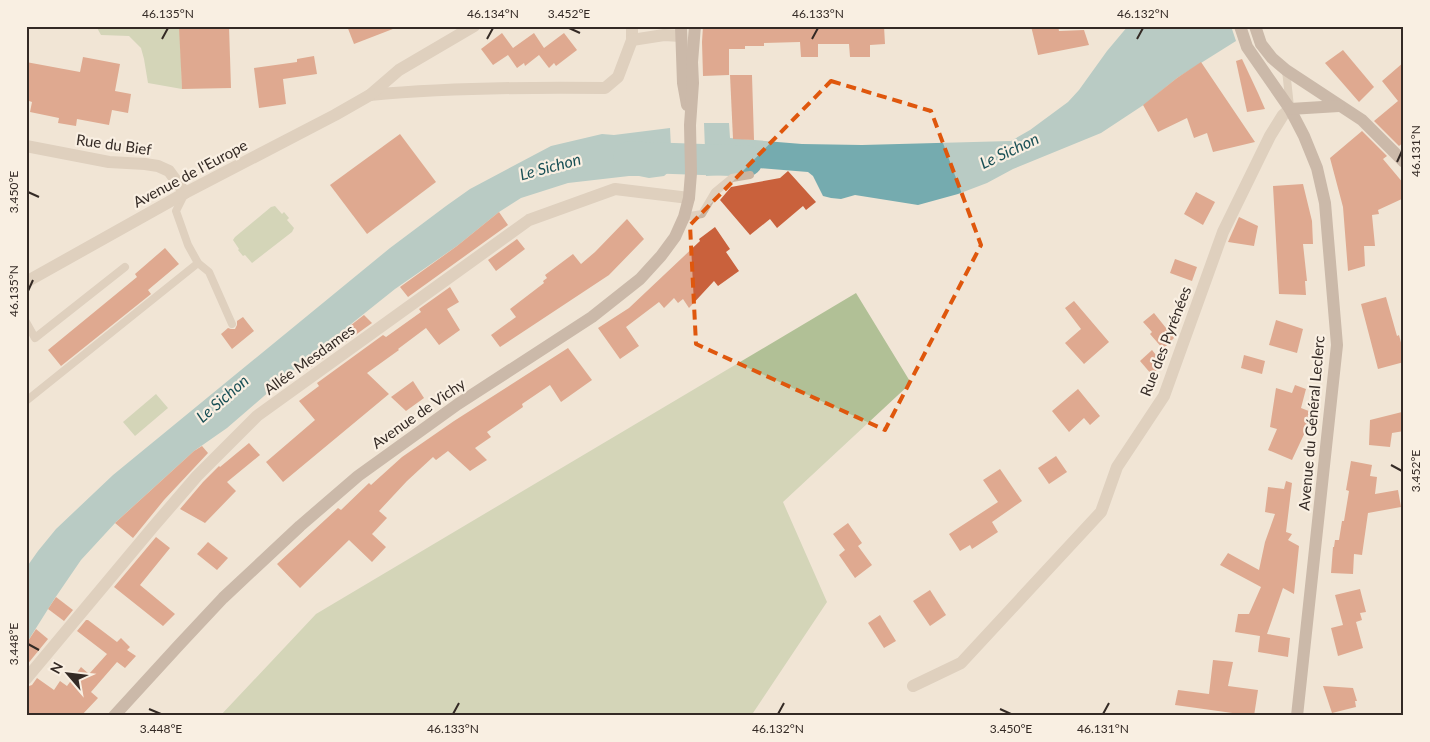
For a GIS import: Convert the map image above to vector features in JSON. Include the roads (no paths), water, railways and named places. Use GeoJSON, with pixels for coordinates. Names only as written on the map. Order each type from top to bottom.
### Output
{"type":"FeatureCollection","features":[{"type":"Feature","properties":{"kind":"main road","name":"Avenue de Vichy"},"geometry":{"type":"LineString","coordinates":[[114,716],[223,598],[300,526],[358,476],[458,404],[592,317],[640,279],[661,256],[675,237],[684,217],[689,198],[694,26]]}},
{"type":"Feature","properties":{"kind":"main road","name":"Avenue du Général Leclerc"},"geometry":{"type":"LineString","coordinates":[[1240,26],[1247,47],[1290,109],[1317,168],[1325,203],[1337,345],[1297,716]]}},
{"type":"Feature","properties":{"kind":"main road"},"geometry":{"type":"LineString","coordinates":[[1255,26],[1261,44],[1272,58],[1286,70],[1362,120],[1404,162]]}},
{"type":"Feature","properties":{"kind":"main road","name":"Avenue de Vichy"},"geometry":{"type":"LineString","coordinates":[[683,29],[683,83],[690,125]]}},
{"type":"Feature","properties":{"kind":"main road"},"geometry":{"type":"LineString","coordinates":[[1290,109],[1339,106]]}},
{"type":"Feature","properties":{"kind":"street"},"geometry":{"type":"LineString","coordinates":[[632,26],[632,40],[664,35],[683,29],[692,62]]}},
{"type":"Feature","properties":{"kind":"street","name":"Avenue de l'Europe"},"geometry":{"type":"LineString","coordinates":[[26,282],[185,193],[370,95],[399,70],[472,27]]}},
{"type":"Feature","properties":{"kind":"street","name":"Avenue de l'Europe"},"geometry":{"type":"LineString","coordinates":[[370,95],[412,91],[516,87],[605,88],[618,76],[632,40]]}},
{"type":"Feature","properties":{"kind":"street"},"geometry":{"type":"LineString","coordinates":[[399,70],[398,78],[404,87],[412,91]]}},
{"type":"Feature","properties":{"kind":"street","name":"Rue des Pyrénées"},"geometry":{"type":"LineString","coordinates":[[913,686],[961,663],[1101,512],[1117,467],[1164,396],[1223,232],[1270,136],[1282,115],[1290,109]]}},
{"type":"Feature","properties":{"kind":"street","name":"Rue du Bief"},"geometry":{"type":"LineString","coordinates":[[26,146],[109,162],[158,166],[169,170],[185,193]]}},
{"type":"Feature","properties":{"kind":"street","name":"Allée Mesdames"},"geometry":{"type":"LineString","coordinates":[[26,679],[197,476],[257,416],[529,220],[616,189],[689,198]]}},
{"type":"Feature","properties":{"kind":"lane"},"geometry":{"type":"LineString","coordinates":[[1286,70],[1290,109]]}},
{"type":"Feature","properties":{"kind":"lane"},"geometry":{"type":"LineString","coordinates":[[684,217],[702,214],[714,192],[732,178],[750,175]]}},
{"type":"Feature","properties":{"kind":"lane"},"geometry":{"type":"LineString","coordinates":[[185,193],[176,211],[188,244],[198,263],[208,272],[232,324]]}},
{"type":"Feature","properties":{"kind":"lane"},"geometry":{"type":"LineString","coordinates":[[26,401],[198,263]]}},
{"type":"Feature","properties":{"kind":"lane"},"geometry":{"type":"LineString","coordinates":[[26,322],[35,338],[125,267]]}},
{"type":"Feature","properties":{"kind":"water"},"geometry":{"type":"Polygon","coordinates":[[[1128,26],[1231,26],[1236,41],[1177,78],[1145,104],[1101,133],[1013,169],[987,183],[958,194],[918,205],[855,195],[841,199],[823,196],[813,176],[808,172],[721,165],[720,175],[706,176],[704,123],[729,123],[730,138],[802,144],[862,145],[1011,141],[1030,130],[1068,102],[1128,26]]]}},
{"type":"Feature","properties":{"kind":"water"},"geometry":{"type":"Polygon","coordinates":[[[670,128],[672,167],[664,176],[649,178],[629,176],[568,183],[521,198],[499,212],[457,246],[395,289],[301,364],[227,428],[194,451],[116,522],[81,560],[26,644],[26,568],[56,529],[113,475],[390,248],[470,189],[551,146],[602,134],[614,135],[670,128]]]}},
{"type":"Feature","properties":{"kind":"waterway","name":"Le Sichon"},"geometry":{"type":"LineString","coordinates":[[629,157],[747,161]]}}]}
